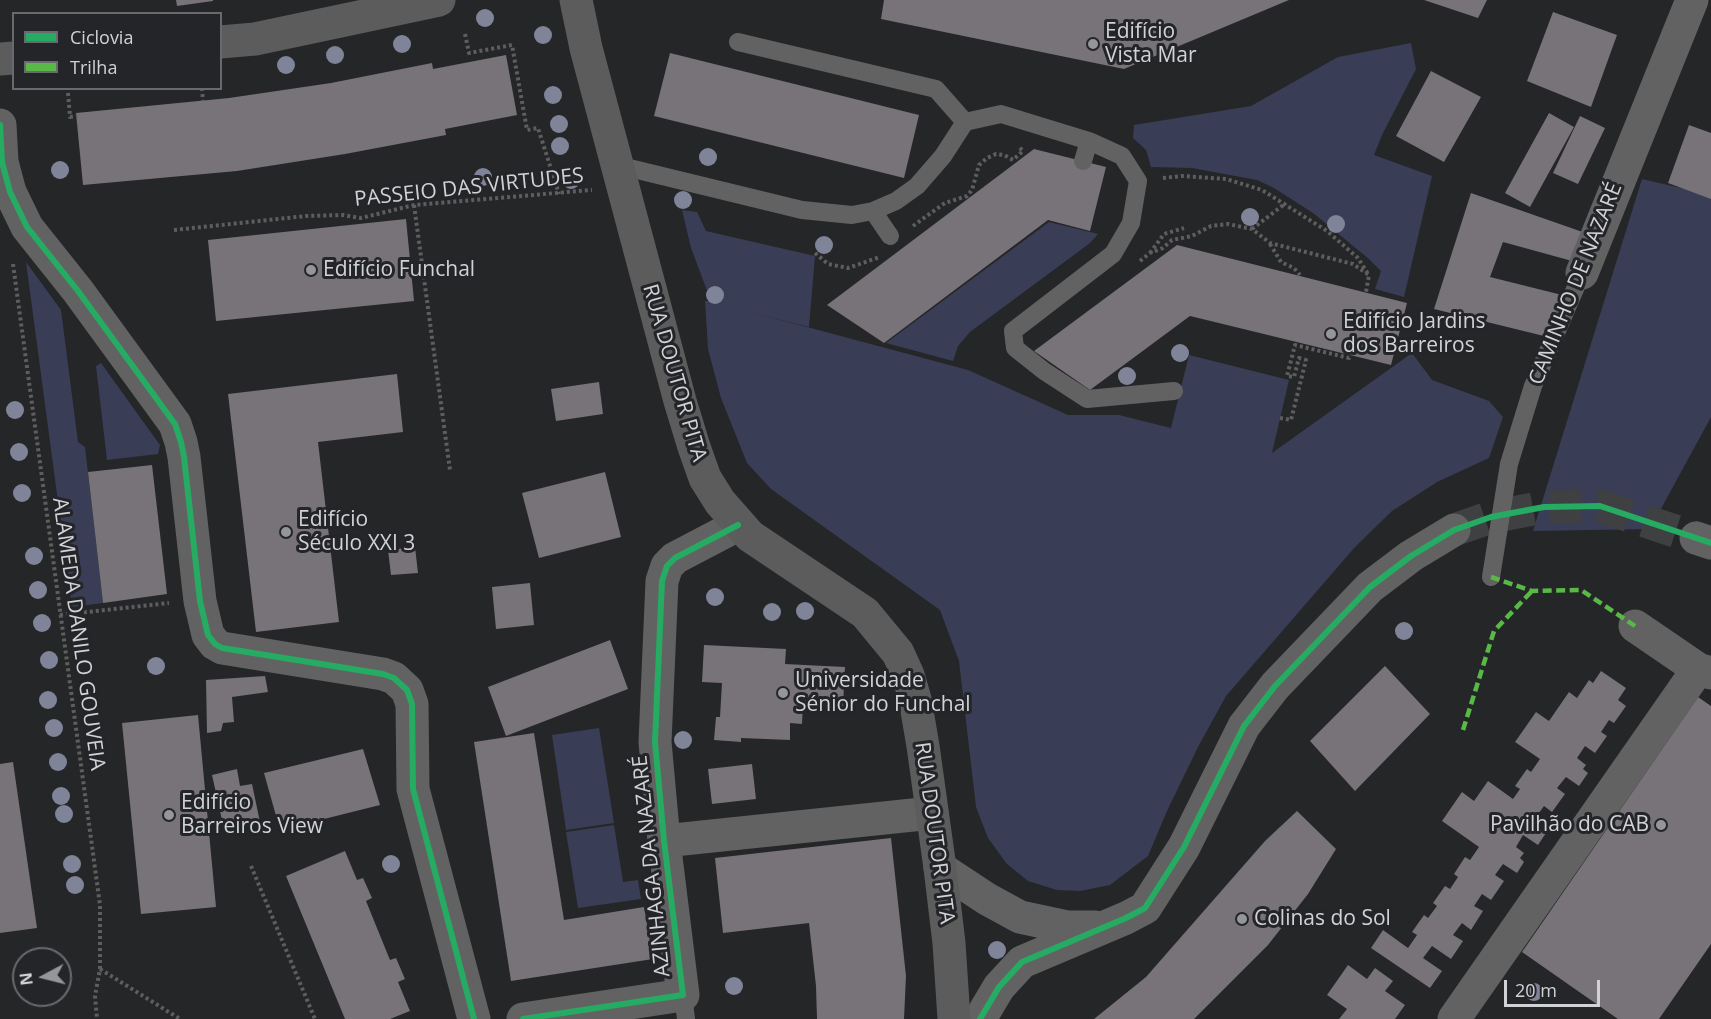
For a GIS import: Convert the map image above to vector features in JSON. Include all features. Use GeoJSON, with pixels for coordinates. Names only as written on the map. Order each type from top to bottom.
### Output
{"type":"FeatureCollection","features":[{"type":"Feature","properties":{"kind":"main road"},"geometry":{"type":"LineString","coordinates":[[222,42],[255,39],[439,0]]}},
{"type":"Feature","properties":{"kind":"main road","name":"RUA DOUTOR PITA"},"geometry":{"type":"LineString","coordinates":[[576,0],[586,48],[620,176],[694,447],[705,478],[720,502],[750,536],[865,613],[898,653],[915,699],[940,868],[949,942],[954,1019]]}},
{"type":"Feature","properties":{"kind":"street","name":"CAMINHO DE NAZARÉ"},"geometry":{"type":"LineString","coordinates":[[1582,273],[1692,0]]}},
{"type":"Feature","properties":{"kind":"street"},"geometry":{"type":"LineString","coordinates":[[0,125],[2,162],[10,192],[27,227],[78,291],[175,424],[183,449],[200,601],[208,635],[215,644],[222,648],[383,674],[394,678],[407,690],[412,704],[413,789],[474,1019]]}},
{"type":"Feature","properties":{"kind":"street","name":"AZINHAGA DA NAZARÉ"},"geometry":{"type":"LineString","coordinates":[[684,1007],[663,841],[655,742],[662,581],[667,567],[675,558],[738,525]]}},
{"type":"Feature","properties":{"kind":"street"},"geometry":{"type":"LineString","coordinates":[[980,1019],[999,987],[1022,962],[1145,908],[1184,847],[1244,726],[1275,686],[1370,587],[1411,556],[1454,530]]}},
{"type":"Feature","properties":{"kind":"street"},"geometry":{"type":"LineString","coordinates":[[1454,1019],[1704,671],[1635,626]]}},
{"type":"Feature","properties":{"kind":"street"},"geometry":{"type":"LineString","coordinates":[[663,841],[932,813]]}},
{"type":"Feature","properties":{"kind":"street"},"geometry":{"type":"LineString","coordinates":[[940,868],[987,899],[1020,917],[1067,927],[1103,928]]}},
{"type":"Feature","properties":{"kind":"street"},"geometry":{"type":"LineString","coordinates":[[523,1019],[684,1007]]}},
{"type":"Feature","properties":{"kind":"lane"},"geometry":{"type":"LineString","coordinates":[[738,42],[936,89],[965,122]]}},
{"type":"Feature","properties":{"kind":"lane"},"geometry":{"type":"LineString","coordinates":[[620,176],[802,210],[852,215],[873,211],[896,201],[917,186],[943,156],[965,122],[1001,114],[1089,141],[1122,156],[1138,181],[1123,263],[1013,331],[1015,348],[1044,371],[1087,399],[1174,391]]}},
{"type":"Feature","properties":{"kind":"lane"},"geometry":{"type":"LineString","coordinates":[[1083,161],[1089,141]]}},
{"type":"Feature","properties":{"kind":"lane"},"geometry":{"type":"LineString","coordinates":[[873,211],[890,236]]}},
{"type":"Feature","properties":{"kind":"lane","name":"CAMINHO DE NAZARÉ"},"geometry":{"type":"LineString","coordinates":[[1491,577],[1509,464],[1533,386],[1582,273]]}},
{"type":"Feature","properties":{"kind":"path"},"geometry":{"type":"LineString","coordinates":[[465,34],[469,53],[512,45],[527,130],[538,128],[560,194]]}},
{"type":"Feature","properties":{"kind":"path"},"geometry":{"type":"LineString","coordinates":[[202,90],[203,101]]}},
{"type":"Feature","properties":{"kind":"path"},"geometry":{"type":"LineString","coordinates":[[68,93],[70,117],[77,116]]}},
{"type":"Feature","properties":{"kind":"path"},"geometry":{"type":"LineString","coordinates":[[1138,181],[1182,176],[1226,179],[1262,190],[1286,203],[1327,231],[1358,258],[1369,275],[1366,292]]}},
{"type":"Feature","properties":{"kind":"path"},"geometry":{"type":"LineString","coordinates":[[1252,229],[1286,203]]}},
{"type":"Feature","properties":{"kind":"path"},"geometry":{"type":"LineString","coordinates":[[414,205],[450,470]]}},
{"type":"Feature","properties":{"kind":"path"},"geometry":{"type":"LineString","coordinates":[[1123,263],[1163,248],[1172,240],[1192,236],[1211,226],[1228,224],[1252,229],[1270,243],[1281,262],[1294,268],[1300,275]]}},
{"type":"Feature","properties":{"kind":"path"},"geometry":{"type":"LineString","coordinates":[[1150,253],[1164,234],[1184,228]]}},
{"type":"Feature","properties":{"kind":"path"},"geometry":{"type":"LineString","coordinates":[[1270,243],[1353,264],[1369,275]]}},
{"type":"Feature","properties":{"kind":"path"},"geometry":{"type":"LineString","coordinates":[[1280,418],[1291,420],[1306,360],[1299,358],[1294,377],[1287,375],[1295,345],[1349,358],[1350,355]]}},
{"type":"Feature","properties":{"kind":"path"},"geometry":{"type":"LineString","coordinates":[[60,615],[180,602]]}},
{"type":"Feature","properties":{"kind":"path"},"geometry":{"type":"LineString","coordinates":[[251,866],[315,1019]]}},
{"type":"Feature","properties":{"kind":"path"},"geometry":{"type":"LineString","coordinates":[[100,969],[180,1019]]}},
{"type":"Feature","properties":{"kind":"shaded area"},"geometry":{"type":"Polygon","coordinates":[[[1411,43],[1416,69],[1374,155],[1432,176],[1404,297],[1375,289],[1381,271],[1369,259],[1313,213],[1274,188],[1257,180],[1192,168],[1151,167],[1146,150],[1133,138],[1134,125],[1251,106],[1338,57],[1411,43]]]}},
{"type":"Feature","properties":{"kind":"shaded area"},"geometry":{"type":"Polygon","coordinates":[[[1642,179],[1711,195],[1711,417],[1650,529],[1533,531],[1642,179]]]}},
{"type":"Feature","properties":{"kind":"shaded area"},"geometry":{"type":"Polygon","coordinates":[[[682,210],[697,212],[706,231],[815,256],[809,327],[747,311],[968,370],[1068,415],[1119,415],[1171,428],[1189,355],[1289,380],[1272,453],[1412,353],[1432,380],[1489,401],[1503,417],[1489,458],[1437,482],[1392,511],[1355,547],[1226,696],[1198,747],[1148,856],[1110,885],[1080,891],[1057,890],[1028,881],[1007,864],[988,838],[976,807],[959,661],[940,610],[771,489],[747,463],[721,398],[708,349],[705,301],[711,301],[691,248],[682,210]]]}},
{"type":"Feature","properties":{"kind":"shaded area"},"geometry":{"type":"Polygon","coordinates":[[[1049,222],[1098,234],[1090,243],[970,332],[958,346],[953,361],[886,343],[1049,222]]]}},
{"type":"Feature","properties":{"kind":"shaded area"},"geometry":{"type":"Polygon","coordinates":[[[26,262],[61,310],[78,442],[85,447],[103,603],[72,607],[26,262]]]}},
{"type":"Feature","properties":{"kind":"shaded area"},"geometry":{"type":"Polygon","coordinates":[[[101,363],[160,445],[158,454],[107,460],[96,366],[101,363]]]}},
{"type":"Feature","properties":{"kind":"shaded area"},"geometry":{"type":"Polygon","coordinates":[[[599,728],[614,823],[566,830],[552,735],[599,728]]]}},
{"type":"Feature","properties":{"kind":"shaded area"},"geometry":{"type":"Polygon","coordinates":[[[614,825],[623,882],[638,880],[641,899],[578,908],[566,832],[614,825]]]}},
{"type":"Feature","properties":{"kind":"building"},"geometry":{"type":"Polygon","coordinates":[[[176,0],[213,0],[213,1],[177,6],[176,0]]]}},
{"type":"Feature","properties":{"kind":"building","name":"Edifício Vista Mar"},"geometry":{"type":"Polygon","coordinates":[[[884,0],[1289,0],[1124,69],[881,19],[884,0]]]}},
{"type":"Feature","properties":{"kind":"building"},"geometry":{"type":"Polygon","coordinates":[[[1424,0],[1487,0],[1478,18],[1424,0]]]}},
{"type":"Feature","properties":{"kind":"building"},"geometry":{"type":"Polygon","coordinates":[[[1553,12],[1617,35],[1591,107],[1527,81],[1553,12]]]}},
{"type":"Feature","properties":{"kind":"building"},"geometry":{"type":"Polygon","coordinates":[[[670,53],[919,115],[904,178],[654,116],[670,53]]]}},
{"type":"Feature","properties":{"kind":"building"},"geometry":{"type":"Polygon","coordinates":[[[506,55],[517,115],[445,129],[446,135],[345,154],[237,171],[83,185],[76,113],[229,98],[331,83],[432,63],[433,69],[506,55]]]}},
{"type":"Feature","properties":{"kind":"building"},"geometry":{"type":"Polygon","coordinates":[[[1431,71],[1481,97],[1444,162],[1396,136],[1431,71]]]}},
{"type":"Feature","properties":{"kind":"building"},"geometry":{"type":"Polygon","coordinates":[[[1549,113],[1574,127],[1530,207],[1505,193],[1549,113]]]}},
{"type":"Feature","properties":{"kind":"building"},"geometry":{"type":"Polygon","coordinates":[[[1580,116],[1605,128],[1578,184],[1553,173],[1580,116]]]}},
{"type":"Feature","properties":{"kind":"building"},"geometry":{"type":"Polygon","coordinates":[[[1689,125],[1711,133],[1711,199],[1668,183],[1689,125]]]}},
{"type":"Feature","properties":{"kind":"building"},"geometry":{"type":"Polygon","coordinates":[[[1034,149],[1106,167],[1090,231],[1048,220],[884,343],[827,305],[1034,149]]]}},
{"type":"Feature","properties":{"kind":"building"},"geometry":{"type":"Polygon","coordinates":[[[1471,193],[1594,236],[1583,264],[1503,242],[1490,277],[1566,296],[1548,337],[1434,309],[1471,193]]]}},
{"type":"Feature","properties":{"kind":"building","name":"Edifício Funchal"},"geometry":{"type":"Polygon","coordinates":[[[406,219],[414,301],[216,321],[208,240],[406,219]]]}},
{"type":"Feature","properties":{"kind":"building","name":"Edifício Jardins dos Barreiros"},"geometry":{"type":"Polygon","coordinates":[[[1177,245],[1407,303],[1391,365],[1190,316],[1090,390],[1034,351],[1177,245]]]}},
{"type":"Feature","properties":{"kind":"building","name":"Edifício Século XXI 3"},"geometry":{"type":"Polygon","coordinates":[[[397,374],[403,432],[318,442],[339,622],[256,632],[228,394],[397,374]]]}},
{"type":"Feature","properties":{"kind":"building"},"geometry":{"type":"Polygon","coordinates":[[[599,382],[603,414],[556,421],[551,389],[599,382]]]}},
{"type":"Feature","properties":{"kind":"building"},"geometry":{"type":"Polygon","coordinates":[[[152,465],[167,594],[103,603],[88,472],[152,465]]]}},
{"type":"Feature","properties":{"kind":"building"},"geometry":{"type":"Polygon","coordinates":[[[605,472],[621,537],[539,558],[522,493],[605,472]]]}},
{"type":"Feature","properties":{"kind":"building"},"geometry":{"type":"Polygon","coordinates":[[[415,547],[418,573],[391,575],[388,550],[415,547]]]}},
{"type":"Feature","properties":{"kind":"building"},"geometry":{"type":"Polygon","coordinates":[[[530,583],[534,625],[496,629],[492,587],[530,583]]]}},
{"type":"Feature","properties":{"kind":"building"},"geometry":{"type":"Polygon","coordinates":[[[610,640],[628,689],[506,736],[488,687],[610,640]]]}},
{"type":"Feature","properties":{"kind":"building","name":"Universidade Sénior do Funchal"},"geometry":{"type":"Polygon","coordinates":[[[704,645],[786,649],[785,664],[845,667],[843,706],[803,703],[802,724],[790,723],[790,740],[741,738],[741,742],[714,740],[716,717],[720,717],[722,683],[702,682],[704,645]]]}},
{"type":"Feature","properties":{"kind":"building"},"geometry":{"type":"Polygon","coordinates":[[[1385,666],[1430,714],[1355,791],[1310,741],[1385,666]]]}},
{"type":"Feature","properties":{"kind":"building"},"geometry":{"type":"Polygon","coordinates":[[[1601,671],[1626,688],[1618,700],[1626,706],[1614,723],[1609,720],[1601,732],[1607,736],[1595,753],[1585,746],[1577,758],[1586,765],[1583,769],[1588,773],[1579,786],[1566,777],[1557,788],[1565,794],[1552,812],[1544,806],[1536,817],[1546,823],[1541,830],[1546,833],[1538,845],[1523,835],[1516,847],[1524,853],[1520,858],[1524,862],[1517,873],[1503,864],[1495,875],[1504,881],[1491,900],[1482,894],[1474,906],[1483,911],[1471,930],[1462,923],[1453,935],[1463,941],[1451,959],[1432,946],[1423,958],[1442,971],[1430,988],[1371,948],[1383,930],[1408,948],[1417,935],[1412,932],[1424,915],[1428,918],[1437,906],[1433,903],[1445,886],[1450,889],[1458,877],[1454,874],[1465,857],[1470,860],[1479,847],[1442,821],[1462,792],[1474,801],[1488,781],[1513,799],[1520,789],[1515,786],[1527,769],[1531,772],[1540,759],[1515,742],[1536,712],[1549,721],[1569,692],[1577,698],[1589,680],[1593,683],[1601,671]]]}},
{"type":"Feature","properties":{"kind":"building"},"geometry":{"type":"Polygon","coordinates":[[[265,676],[268,692],[232,697],[234,722],[223,723],[221,731],[207,733],[206,680],[265,676]]]}},
{"type":"Feature","properties":{"kind":"building","name":"Pavilhão do CAB"},"geometry":{"type":"Polygon","coordinates":[[[1698,697],[1711,706],[1711,944],[1659,1019],[1618,1019],[1522,952],[1698,697]]]}},
{"type":"Feature","properties":{"kind":"building","name":"Edifício Barreiros View"},"geometry":{"type":"Polygon","coordinates":[[[198,715],[216,907],[141,914],[122,723],[198,715]]]}},
{"type":"Feature","properties":{"kind":"building"},"geometry":{"type":"Polygon","coordinates":[[[534,733],[564,920],[644,907],[653,959],[511,981],[474,742],[534,733]]]}},
{"type":"Feature","properties":{"kind":"building"},"geometry":{"type":"Polygon","coordinates":[[[363,749],[380,805],[280,830],[264,773],[363,749]]]}},
{"type":"Feature","properties":{"kind":"building"},"geometry":{"type":"Polygon","coordinates":[[[13,762],[37,928],[0,933],[0,764],[13,762]]]}},
{"type":"Feature","properties":{"kind":"building"},"geometry":{"type":"Polygon","coordinates":[[[752,764],[756,799],[712,804],[708,769],[752,764]]]}},
{"type":"Feature","properties":{"kind":"building"},"geometry":{"type":"Polygon","coordinates":[[[237,769],[240,786],[252,784],[260,822],[224,829],[212,775],[237,769]]]}},
{"type":"Feature","properties":{"kind":"building","name":"Colinas do Sol"},"geometry":{"type":"Polygon","coordinates":[[[1297,811],[1336,849],[1308,894],[1268,945],[1194,1019],[1094,1019],[1146,977],[1265,841],[1297,811]]]}},
{"type":"Feature","properties":{"kind":"building"},"geometry":{"type":"Polygon","coordinates":[[[891,838],[906,976],[904,1019],[817,1019],[809,923],[723,933],[715,858],[891,838]]]}},
{"type":"Feature","properties":{"kind":"building"},"geometry":{"type":"Polygon","coordinates":[[[345,851],[357,880],[363,878],[372,898],[366,901],[390,960],[396,958],[405,979],[398,982],[410,1011],[390,1019],[345,1019],[286,876],[345,851]]]}},
{"type":"Feature","properties":{"kind":"building"},"geometry":{"type":"Polygon","coordinates":[[[1348,965],[1367,979],[1375,968],[1393,981],[1385,991],[1405,1005],[1395,1019],[1339,1019],[1347,1009],[1327,995],[1348,965]]]}},
{"type":"Feature","properties":{"kind":"tunnel"},"geometry":{"type":"LineString","coordinates":[[1454,530],[1491,517],[1544,507],[1600,506],[1696,538]]}},
{"type":"Feature","properties":{"kind":"marked path"},"geometry":{"type":"LineString","coordinates":[[1491,577],[1532,591],[1581,590],[1635,626]]}},
{"type":"Feature","properties":{"kind":"marked path"},"geometry":{"type":"LineString","coordinates":[[1463,730],[1494,631],[1532,591]]}},
{"type":"Feature","properties":{"kind":"cycle path"},"geometry":{"type":"LineString","coordinates":[[0,125],[2,162],[10,192],[27,227],[78,291],[175,424],[184,457],[200,601],[208,635],[215,644],[222,648],[383,674],[394,678],[407,690],[412,704],[413,789],[474,1019]]}},
{"type":"Feature","properties":{"kind":"cycle path"},"geometry":{"type":"LineString","coordinates":[[980,1019],[999,987],[1022,962],[1145,908],[1184,847],[1244,726],[1275,686],[1370,587],[1411,556],[1454,530],[1491,517],[1544,507],[1600,506],[1711,543]]}},
{"type":"Feature","properties":{"kind":"cycle path"},"geometry":{"type":"LineString","coordinates":[[523,1019],[683,995],[664,841],[655,742],[662,581],[667,566],[675,558],[738,525]]}},
{"type":"Feature","properties":{"kind":"place","name":"Edifício Vista Mar"},"geometry":{"type":"Point","coordinates":[1093,44]}},
{"type":"Feature","properties":{"kind":"place","name":"Edifício Funchal"},"geometry":{"type":"Point","coordinates":[311,270]}},
{"type":"Feature","properties":{"kind":"place","name":"Edifício Jardins dos Barreiros"},"geometry":{"type":"Point","coordinates":[1331,334]}},
{"type":"Feature","properties":{"kind":"place","name":"Edifício Século XXI 3"},"geometry":{"type":"Point","coordinates":[286,532]}},
{"type":"Feature","properties":{"kind":"place","name":"Universidade Sénior do Funchal"},"geometry":{"type":"Point","coordinates":[783,693]}},
{"type":"Feature","properties":{"kind":"place","name":"Edifício Barreiros View"},"geometry":{"type":"Point","coordinates":[169,815]}},
{"type":"Feature","properties":{"kind":"place","name":"Pavilhão do CAB"},"geometry":{"type":"Point","coordinates":[1661,825]}},
{"type":"Feature","properties":{"kind":"place","name":"Colinas do Sol"},"geometry":{"type":"Point","coordinates":[1242,919]}}]}
